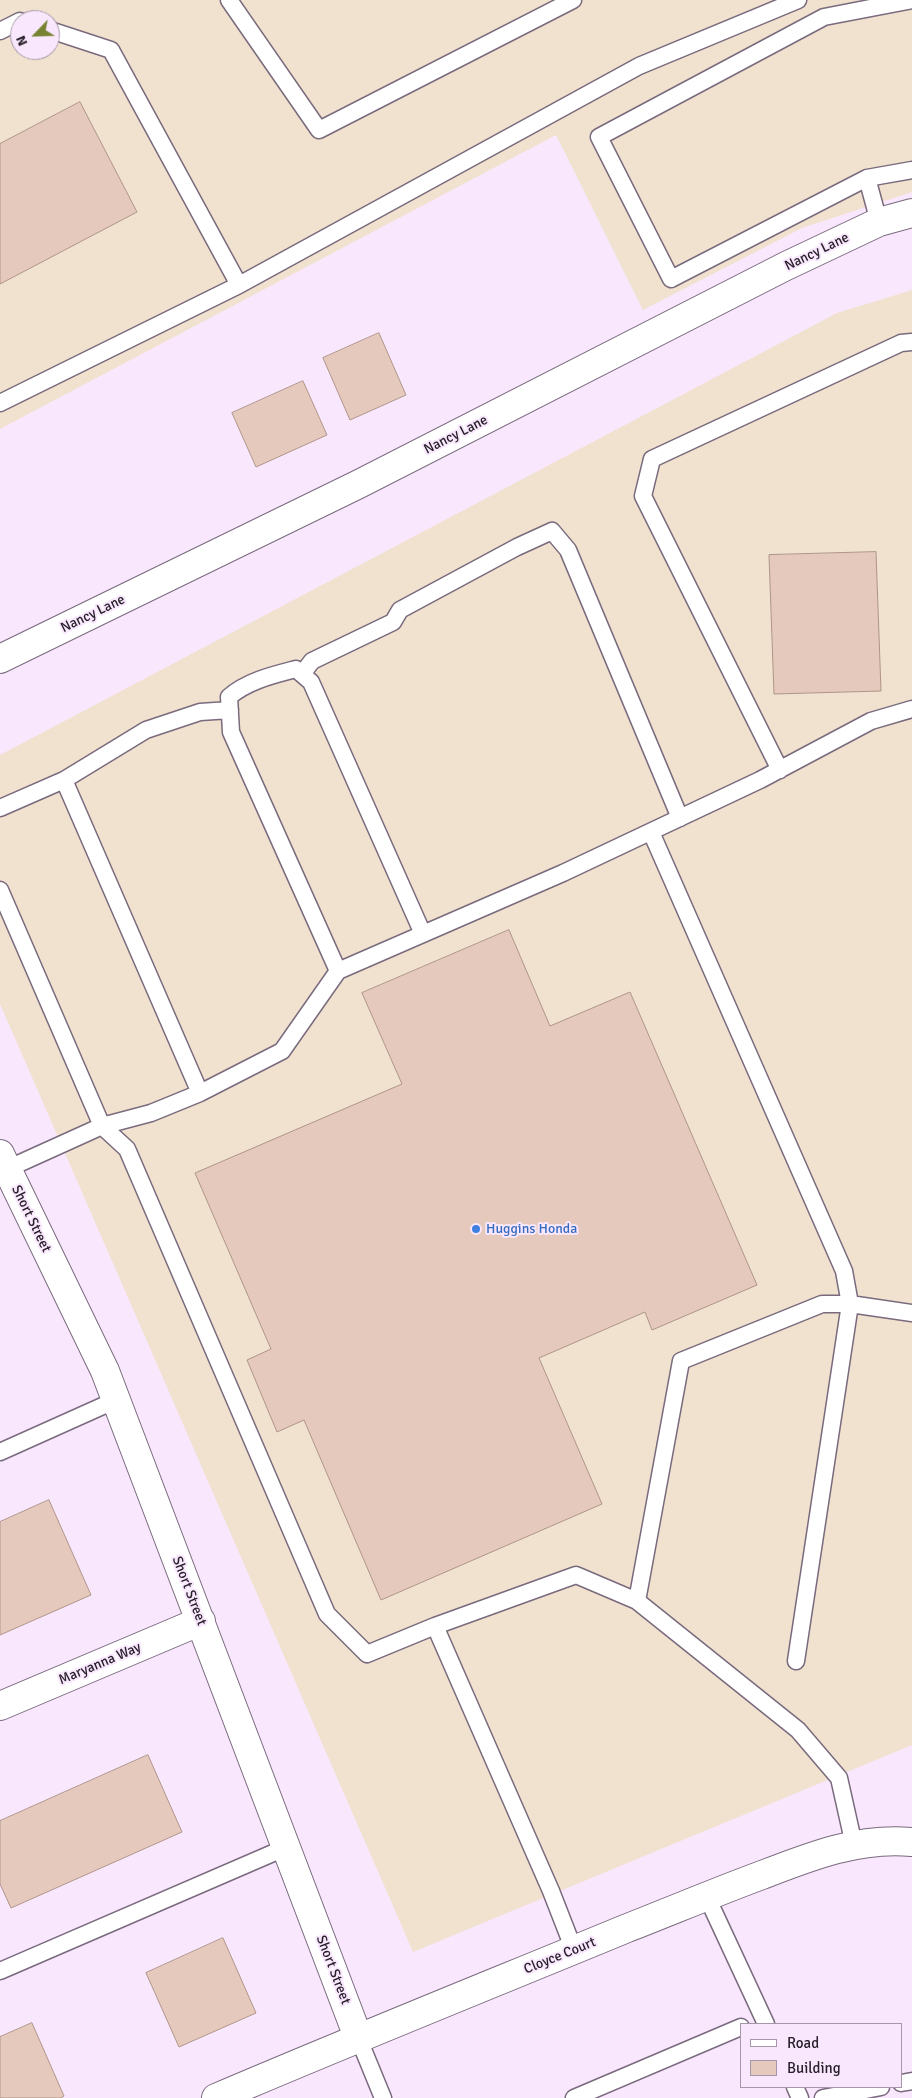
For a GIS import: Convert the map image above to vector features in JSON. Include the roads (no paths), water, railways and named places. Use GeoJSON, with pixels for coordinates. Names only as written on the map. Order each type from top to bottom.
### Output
{"type":"FeatureCollection","features":[{"type":"Feature","properties":{"kind":"street","name":"Nancy Lane"},"geometry":{"type":"LineString","coordinates":[[0,659],[359,484],[786,266],[879,222],[912,213]]}},
{"type":"Feature","properties":{"kind":"street","name":"Short Street"},"geometry":{"type":"LineString","coordinates":[[2,1165],[105,1371],[358,2037]]}},
{"type":"Feature","properties":{"kind":"street","name":"Maryanna Way"},"geometry":{"type":"LineString","coordinates":[[0,1706],[201,1621]]}},
{"type":"Feature","properties":{"kind":"street","name":"Cloyce Court"},"geometry":{"type":"LineString","coordinates":[[216,2098],[358,2037],[826,1851],[870,1842],[912,1842]]}},
{"type":"Feature","properties":{"kind":"lane"},"geometry":{"type":"LineString","coordinates":[[229,0],[319,130],[573,0]]}},
{"type":"Feature","properties":{"kind":"lane"},"geometry":{"type":"LineString","coordinates":[[0,403],[239,285],[639,66],[772,5],[798,0]]}},
{"type":"Feature","properties":{"kind":"lane"},"geometry":{"type":"LineString","coordinates":[[912,0],[824,17],[599,137],[671,279],[867,178],[912,170]]}},
{"type":"Feature","properties":{"kind":"lane"},"geometry":{"type":"LineString","coordinates":[[60,33],[111,50],[239,285]]}},
{"type":"Feature","properties":{"kind":"lane"},"geometry":{"type":"LineString","coordinates":[[867,178],[879,222]]}},
{"type":"Feature","properties":{"kind":"lane"},"geometry":{"type":"LineString","coordinates":[[780,770],[643,496],[652,459],[901,344],[912,342]]}},
{"type":"Feature","properties":{"kind":"lane"},"geometry":{"type":"LineString","coordinates":[[302,674],[312,660],[393,622],[400,610],[517,547],[552,531],[568,550],[680,818]]}},
{"type":"Feature","properties":{"kind":"lane"},"geometry":{"type":"LineString","coordinates":[[338,971],[231,732],[229,697],[238,688],[296,669],[311,682],[423,934]]}},
{"type":"Feature","properties":{"kind":"lane"},"geometry":{"type":"LineString","coordinates":[[2,1165],[64,1144],[102,1126],[151,1113],[200,1093],[282,1051],[338,971],[563,874],[780,770],[871,721],[912,708]]}},
{"type":"Feature","properties":{"kind":"lane"},"geometry":{"type":"LineString","coordinates":[[0,808],[64,780],[146,730],[200,712],[230,710]]}},
{"type":"Feature","properties":{"kind":"lane"},"geometry":{"type":"LineString","coordinates":[[64,780],[200,1093]]}},
{"type":"Feature","properties":{"kind":"lane"},"geometry":{"type":"LineString","coordinates":[[651,832],[844,1271],[850,1304],[796,1660]]}},
{"type":"Feature","properties":{"kind":"lane"},"geometry":{"type":"LineString","coordinates":[[0,890],[102,1126],[127,1149],[327,1614],[367,1654],[435,1626],[576,1575],[637,1601],[798,1730],[839,1778],[854,1845]]}},
{"type":"Feature","properties":{"kind":"lane"},"geometry":{"type":"LineString","coordinates":[[637,1601],[681,1361],[822,1304],[850,1304],[912,1313]]}},
{"type":"Feature","properties":{"kind":"lane"},"geometry":{"type":"LineString","coordinates":[[0,1452],[116,1400]]}},
{"type":"Feature","properties":{"kind":"lane"},"geometry":{"type":"LineString","coordinates":[[435,1626],[551,1891],[574,1950]]}},
{"type":"Feature","properties":{"kind":"lane"},"geometry":{"type":"LineString","coordinates":[[0,1971],[286,1847]]}},
{"type":"Feature","properties":{"kind":"lane"},"geometry":{"type":"LineString","coordinates":[[707,1897],[764,2021]]}},
{"type":"Feature","properties":{"kind":"lane"},"geometry":{"type":"LineString","coordinates":[[574,2098],[740,2027]]}},
{"type":"Feature","properties":{"kind":"lane"},"geometry":{"type":"LineString","coordinates":[[358,2037],[383,2098]]}},
{"type":"Feature","properties":{"kind":"lane"},"geometry":{"type":"LineString","coordinates":[[823,2098],[876,2088]]}},
{"type":"Feature","properties":{"kind":"place","name":"Huggins Honda"},"geometry":{"type":"Point","coordinates":[476,1229]}}]}
